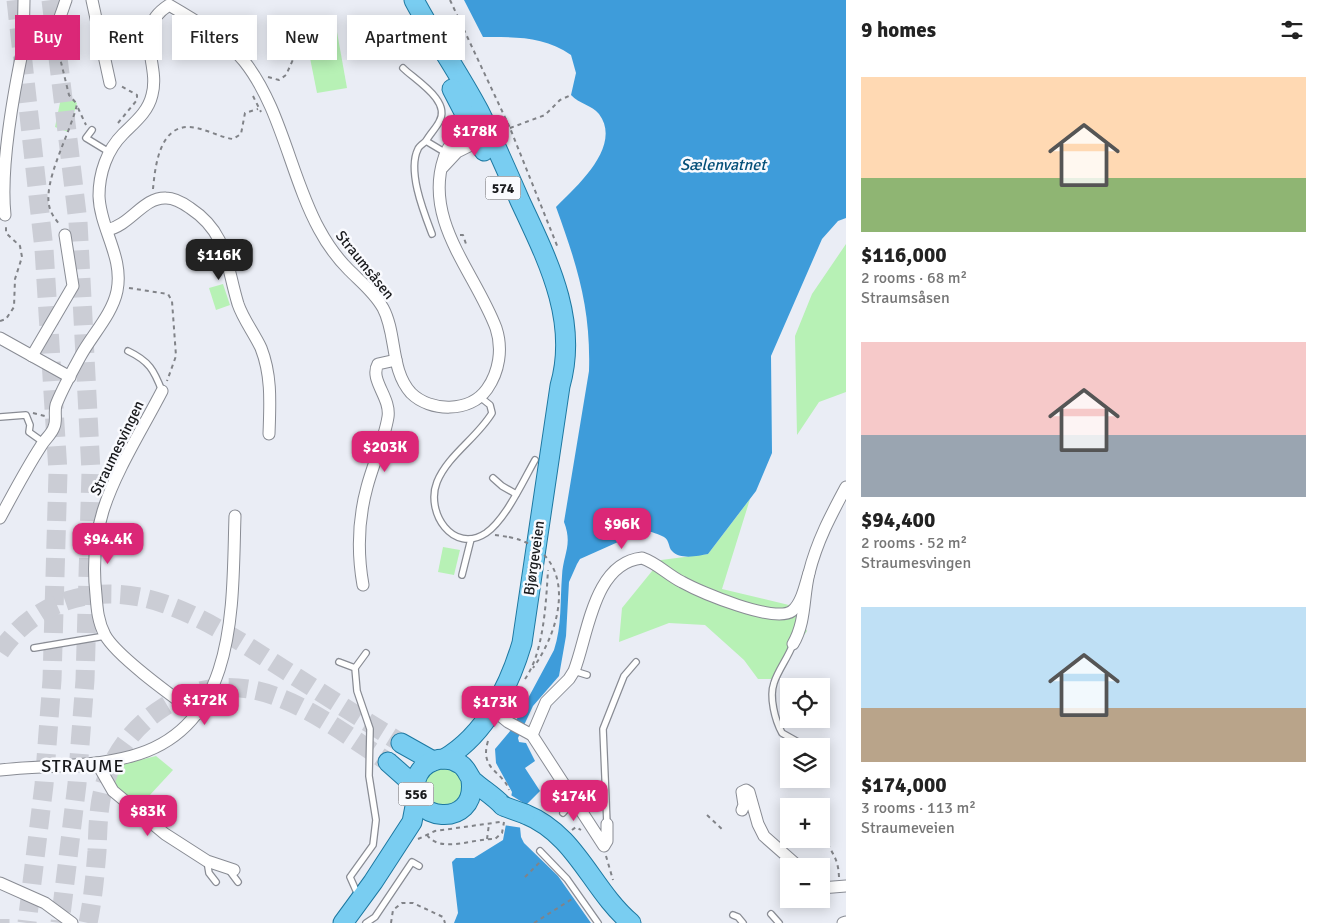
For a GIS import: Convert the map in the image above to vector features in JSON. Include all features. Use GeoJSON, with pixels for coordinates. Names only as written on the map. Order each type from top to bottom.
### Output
{"type":"FeatureCollection","features":[{"type":"Feature","properties":{"kind":"main road","name":"Bjørgeveien"},"geometry":{"type":"LineString","coordinates":[[410,0],[545,254],[560,297],[564,315],[566,357],[560,386],[522,643],[512,673],[489,723]]}},
{"type":"Feature","properties":{"kind":"main road","name":"Bjørgeveien"},"geometry":{"type":"LineString","coordinates":[[414,0],[479,133]]}},
{"type":"Feature","properties":{"kind":"main road","name":"574"},"geometry":{"type":"LineString","coordinates":[[439,760],[466,743],[489,723]]}},
{"type":"Feature","properties":{"kind":"main road","name":"574"},"geometry":{"type":"LineString","coordinates":[[470,777],[489,723]]}},
{"type":"Feature","properties":{"kind":"main road"},"geometry":{"type":"LineString","coordinates":[[401,743],[439,760]]}},
{"type":"Feature","properties":{"kind":"main road","name":"556"},"geometry":{"type":"LineString","coordinates":[[348,920],[412,822],[419,774],[439,760],[459,763],[470,777],[504,810]]}},
{"type":"Feature","properties":{"kind":"main road"},"geometry":{"type":"LineString","coordinates":[[388,762],[405,774],[416,791]]}},
{"type":"Feature","properties":{"kind":"main road"},"geometry":{"type":"LineString","coordinates":[[453,812],[470,800],[470,777]]}},
{"type":"Feature","properties":{"kind":"main road","name":"556"},"geometry":{"type":"LineString","coordinates":[[416,791],[428,810],[453,812]]}},
{"type":"Feature","properties":{"kind":"main road","name":"556"},"geometry":{"type":"LineString","coordinates":[[389,856],[420,827],[453,812],[479,806],[525,814],[542,822],[566,841],[612,902],[631,923]]}},
{"type":"Feature","properties":{"kind":"street"},"geometry":{"type":"LineString","coordinates":[[24,0],[24,15]]}},
{"type":"Feature","properties":{"kind":"street"},"geometry":{"type":"LineString","coordinates":[[61,15],[66,0]]}},
{"type":"Feature","properties":{"kind":"street"},"geometry":{"type":"LineString","coordinates":[[92,0],[110,82]]}},
{"type":"Feature","properties":{"kind":"street","name":"Straumsåsen"},"geometry":{"type":"LineString","coordinates":[[0,518],[43,442],[54,427],[56,406],[117,293],[119,269],[101,213],[100,180],[109,152],[119,138],[146,111],[152,96],[153,72],[148,49],[150,26],[167,3],[212,32],[242,59],[252,72],[282,134],[318,227],[330,247],[369,289],[383,309],[401,376],[410,392],[426,404],[443,408],[463,405],[480,397]]}},
{"type":"Feature","properties":{"kind":"street"},"geometry":{"type":"LineString","coordinates":[[4,215],[2,178],[20,60]]}},
{"type":"Feature","properties":{"kind":"street"},"geometry":{"type":"LineString","coordinates":[[479,133],[463,134],[450,145],[449,154],[440,170],[438,185],[443,222],[496,329],[500,350],[496,372],[480,397]]}},
{"type":"Feature","properties":{"kind":"street"},"geometry":{"type":"LineString","coordinates":[[107,230],[116,228],[132,218],[151,201],[166,198],[180,201],[210,226],[222,243],[229,263],[239,306],[260,348],[268,372],[271,398],[269,434]]}},
{"type":"Feature","properties":{"kind":"street"},"geometry":{"type":"LineString","coordinates":[[32,356],[73,286],[65,235]]}},
{"type":"Feature","properties":{"kind":"street"},"geometry":{"type":"LineString","coordinates":[[0,338],[70,377]]}},
{"type":"Feature","properties":{"kind":"street"},"geometry":{"type":"LineString","coordinates":[[363,585],[359,548],[361,516],[388,414],[388,404],[375,376],[375,370],[378,364],[396,360]]}},
{"type":"Feature","properties":{"kind":"street","name":"Straumesvingen"},"geometry":{"type":"LineString","coordinates":[[162,391],[103,512],[96,549],[94,582],[98,617],[105,636],[115,648],[161,687],[197,714]]}},
{"type":"Feature","properties":{"kind":"street"},"geometry":{"type":"LineString","coordinates":[[522,730],[574,672],[596,598],[619,568],[635,558],[648,560],[680,581],[712,595],[754,610],[779,615],[788,614],[795,608],[809,573],[823,529],[846,487]]}},
{"type":"Feature","properties":{"kind":"street"},"geometry":{"type":"LineString","coordinates":[[0,770],[97,763],[132,756],[161,746],[197,714],[203,707],[227,646],[231,620],[234,516]]}},
{"type":"Feature","properties":{"kind":"street"},"geometry":{"type":"LineString","coordinates":[[793,644],[803,618],[809,573]]}},
{"type":"Feature","properties":{"kind":"street"},"geometry":{"type":"LineString","coordinates":[[489,723],[522,730],[575,799],[604,846]]}},
{"type":"Feature","properties":{"kind":"street"},"geometry":{"type":"LineString","coordinates":[[97,763],[113,791],[165,834],[187,851],[207,861],[231,869]]}},
{"type":"Feature","properties":{"kind":"street"},"geometry":{"type":"LineString","coordinates":[[742,810],[744,805],[742,792],[746,790],[749,792],[764,836],[789,858]]}},
{"type":"Feature","properties":{"kind":"street"},"geometry":{"type":"LineString","coordinates":[[604,846],[607,840],[607,824]]}},
{"type":"Feature","properties":{"kind":"street"},"geometry":{"type":"LineString","coordinates":[[0,883],[45,903],[72,923]]}},
{"type":"Feature","properties":{"kind":"street"},"geometry":{"type":"LineString","coordinates":[[830,888],[846,886]]}},
{"type":"Feature","properties":{"kind":"lane"},"geometry":{"type":"LineString","coordinates":[[403,68],[433,93],[442,109],[440,121],[418,150],[415,167],[420,203],[432,234]]}},
{"type":"Feature","properties":{"kind":"lane"},"geometry":{"type":"LineString","coordinates":[[89,129],[86,138],[109,152]]}},
{"type":"Feature","properties":{"kind":"lane"},"geometry":{"type":"LineString","coordinates":[[426,141],[449,154]]}},
{"type":"Feature","properties":{"kind":"lane"},"geometry":{"type":"LineString","coordinates":[[128,351],[140,357],[154,371],[162,391]]}},
{"type":"Feature","properties":{"kind":"lane"},"geometry":{"type":"LineString","coordinates":[[480,397],[490,405],[492,413],[486,423],[444,470],[437,483],[434,505],[438,520],[448,532],[461,538],[471,539],[485,534],[495,525],[536,460]]}},
{"type":"Feature","properties":{"kind":"lane"},"geometry":{"type":"LineString","coordinates":[[0,417],[26,415],[30,425],[29,432],[43,442]]}},
{"type":"Feature","properties":{"kind":"lane"},"geometry":{"type":"LineString","coordinates":[[493,478],[516,494]]}},
{"type":"Feature","properties":{"kind":"lane"},"geometry":{"type":"LineString","coordinates":[[462,575],[471,539]]}},
{"type":"Feature","properties":{"kind":"lane"},"geometry":{"type":"LineString","coordinates":[[34,648],[105,636]]}},
{"type":"Feature","properties":{"kind":"lane"},"geometry":{"type":"LineString","coordinates":[[791,738],[782,733],[776,719],[773,698],[774,682],[788,658],[793,644]]}},
{"type":"Feature","properties":{"kind":"lane"},"geometry":{"type":"LineString","coordinates":[[360,899],[350,877],[373,845],[376,820],[369,776],[372,738],[357,691],[355,668],[366,653]]}},
{"type":"Feature","properties":{"kind":"lane"},"geometry":{"type":"LineString","coordinates":[[339,662],[355,668]]}},
{"type":"Feature","properties":{"kind":"lane"},"geometry":{"type":"LineString","coordinates":[[607,824],[603,729],[624,676],[636,662]]}},
{"type":"Feature","properties":{"kind":"lane"},"geometry":{"type":"LineString","coordinates":[[574,672],[587,675]]}},
{"type":"Feature","properties":{"kind":"lane"},"geometry":{"type":"LineString","coordinates":[[563,813],[575,799]]}},
{"type":"Feature","properties":{"kind":"lane"},"geometry":{"type":"LineString","coordinates":[[540,850],[568,879],[598,923]]}},
{"type":"Feature","properties":{"kind":"lane"},"geometry":{"type":"LineString","coordinates":[[207,861],[209,874],[216,882]]}},
{"type":"Feature","properties":{"kind":"lane"},"geometry":{"type":"LineString","coordinates":[[366,923],[375,917],[412,862],[419,866]]}},
{"type":"Feature","properties":{"kind":"lane"},"geometry":{"type":"LineString","coordinates":[[231,869],[238,882]]}},
{"type":"Feature","properties":{"kind":"lane"},"geometry":{"type":"LineString","coordinates":[[771,914],[779,923]]}},
{"type":"Feature","properties":{"kind":"lane"},"geometry":{"type":"LineString","coordinates":[[733,915],[738,917],[743,923]]}},
{"type":"Feature","properties":{"kind":"path"},"geometry":{"type":"LineString","coordinates":[[450,0],[510,128],[559,250]]}},
{"type":"Feature","properties":{"kind":"path"},"geometry":{"type":"LineString","coordinates":[[60,60],[69,95],[76,100],[77,107],[89,129]]}},
{"type":"Feature","properties":{"kind":"path"},"geometry":{"type":"LineString","coordinates":[[110,82],[136,95],[137,100],[114,128]]}},
{"type":"Feature","properties":{"kind":"path"},"geometry":{"type":"LineString","coordinates":[[510,128],[545,115],[560,100],[569,96]]}},
{"type":"Feature","properties":{"kind":"path"},"geometry":{"type":"LineString","coordinates":[[65,235],[50,209],[49,195],[59,151],[77,107]]}},
{"type":"Feature","properties":{"kind":"path"},"geometry":{"type":"LineString","coordinates":[[151,201],[160,151],[172,133],[187,127],[233,139],[241,134],[245,113],[258,108]]}},
{"type":"Feature","properties":{"kind":"path"},"geometry":{"type":"LineString","coordinates":[[0,321],[6,319],[14,307],[15,279],[22,257],[20,246],[6,233],[4,215]]}},
{"type":"Feature","properties":{"kind":"path"},"geometry":{"type":"LineString","coordinates":[[124,287],[159,291],[168,294],[172,301],[176,356],[174,367],[162,391]]}},
{"type":"Feature","properties":{"kind":"path"},"geometry":{"type":"LineString","coordinates":[[26,415],[37,413],[55,418]]}},
{"type":"Feature","properties":{"kind":"path"},"geometry":{"type":"LineString","coordinates":[[485,534],[509,537],[531,544],[540,551],[553,568],[557,578],[560,599],[552,636],[523,682]]}},
{"type":"Feature","properties":{"kind":"path"},"geometry":{"type":"LineString","coordinates":[[533,668],[545,604],[550,552]]}},
{"type":"Feature","properties":{"kind":"path"},"geometry":{"type":"LineString","coordinates":[[489,723],[487,743],[489,766],[508,788],[504,810],[499,837],[440,845],[431,840],[427,835],[435,831],[489,824],[504,810]]}},
{"type":"Feature","properties":{"kind":"path"},"geometry":{"type":"LineString","coordinates":[[708,815],[723,830]]}},
{"type":"Feature","properties":{"kind":"path"},"geometry":{"type":"LineString","coordinates":[[486,839],[489,824]]}},
{"type":"Feature","properties":{"kind":"path"},"geometry":{"type":"LineString","coordinates":[[604,846],[614,885]]}},
{"type":"Feature","properties":{"kind":"path"},"geometry":{"type":"LineString","coordinates":[[829,848],[837,859],[838,884],[830,886]]}},
{"type":"Feature","properties":{"kind":"path"},"geometry":{"type":"LineString","coordinates":[[525,877],[542,860]]}},
{"type":"Feature","properties":{"kind":"path"},"geometry":{"type":"LineString","coordinates":[[534,923],[574,897]]}},
{"type":"Feature","properties":{"kind":"path"},"geometry":{"type":"LineString","coordinates":[[391,923],[393,910],[402,903],[413,903],[443,917],[445,923]]}},
{"type":"Feature","properties":{"kind":"green space"},"geometry":{"type":"Polygon","coordinates":[[[337,32],[347,88],[317,93],[310,60],[337,60],[337,32]]]}},
{"type":"Feature","properties":{"kind":"green space"},"geometry":{"type":"Polygon","coordinates":[[[62,93],[77,103],[68,132],[55,127],[62,93]]]}},
{"type":"Feature","properties":{"kind":"green space"},"geometry":{"type":"Polygon","coordinates":[[[846,244],[846,392],[819,402],[797,435],[795,336],[812,294],[846,244]]]}},
{"type":"Feature","properties":{"kind":"green space"},"geometry":{"type":"Polygon","coordinates":[[[223,284],[230,305],[216,310],[209,288],[223,284]]]}},
{"type":"Feature","properties":{"kind":"green space"},"geometry":{"type":"Polygon","coordinates":[[[750,499],[722,589],[793,606],[807,631],[772,679],[758,679],[744,660],[705,625],[669,623],[619,642],[622,608],[661,560],[708,554],[750,499]]]}},
{"type":"Feature","properties":{"kind":"green space"},"geometry":{"type":"Polygon","coordinates":[[[443,547],[460,550],[454,575],[438,572],[443,547]]]}},
{"type":"Feature","properties":{"kind":"green space"},"geometry":{"type":"Polygon","coordinates":[[[156,756],[173,770],[137,809],[118,793],[106,774],[108,768],[156,756]]]}},
{"type":"Feature","properties":{"kind":"green space"},"geometry":{"type":"Polygon","coordinates":[[[444,768],[458,773],[463,787],[458,801],[444,806],[430,801],[425,787],[430,773],[444,768]]]}},
{"type":"Feature","properties":{"kind":"water","name":"Sælenvatnet"},"geometry":{"type":"Polygon","coordinates":[[[464,0],[846,0],[846,218],[838,221],[822,239],[771,356],[772,453],[756,491],[708,554],[689,557],[680,556],[672,551],[664,537],[645,530],[580,559],[569,582],[566,636],[559,676],[533,706],[518,738],[519,742],[526,743],[535,761],[525,768],[540,791],[527,804],[520,827],[521,837],[524,843],[558,876],[591,923],[454,923],[458,913],[452,862],[456,858],[474,858],[503,840],[512,792],[496,763],[495,749],[511,730],[557,641],[561,585],[568,543],[564,522],[589,371],[589,348],[588,327],[581,287],[556,207],[575,189],[594,165],[605,139],[605,126],[599,114],[593,108],[571,95],[576,73],[571,55],[540,41],[483,37],[464,0]]]}},
{"type":"Feature","properties":{"kind":"pier"},"geometry":{"type":"Polygon","coordinates":[[[509,794],[527,805],[523,828],[503,825],[509,794]]]}},
{"type":"Feature","properties":{"kind":"tunnel"},"geometry":{"type":"LineString","coordinates":[[16,0],[44,249],[58,472],[52,680],[44,785],[27,923]]}},
{"type":"Feature","properties":{"kind":"tunnel"},"geometry":{"type":"LineString","coordinates":[[51,0],[78,222],[91,472],[85,680],[77,784],[60,923]]}},
{"type":"Feature","properties":{"kind":"tunnel"},"geometry":{"type":"LineString","coordinates":[[0,652],[15,633],[33,618],[53,606],[74,599],[96,595],[118,594],[142,597],[181,610],[212,625],[401,743]]}},
{"type":"Feature","properties":{"kind":"tunnel"},"geometry":{"type":"LineString","coordinates":[[88,923],[95,878],[98,824],[103,788],[115,758],[129,738],[145,721],[164,707],[195,693],[224,687],[253,690],[282,698],[309,712],[388,762]]}},
{"type":"Feature","properties":{"kind":"district","name":"STRAUME"},"geometry":{"type":"Point","coordinates":[83,766]}}]}
